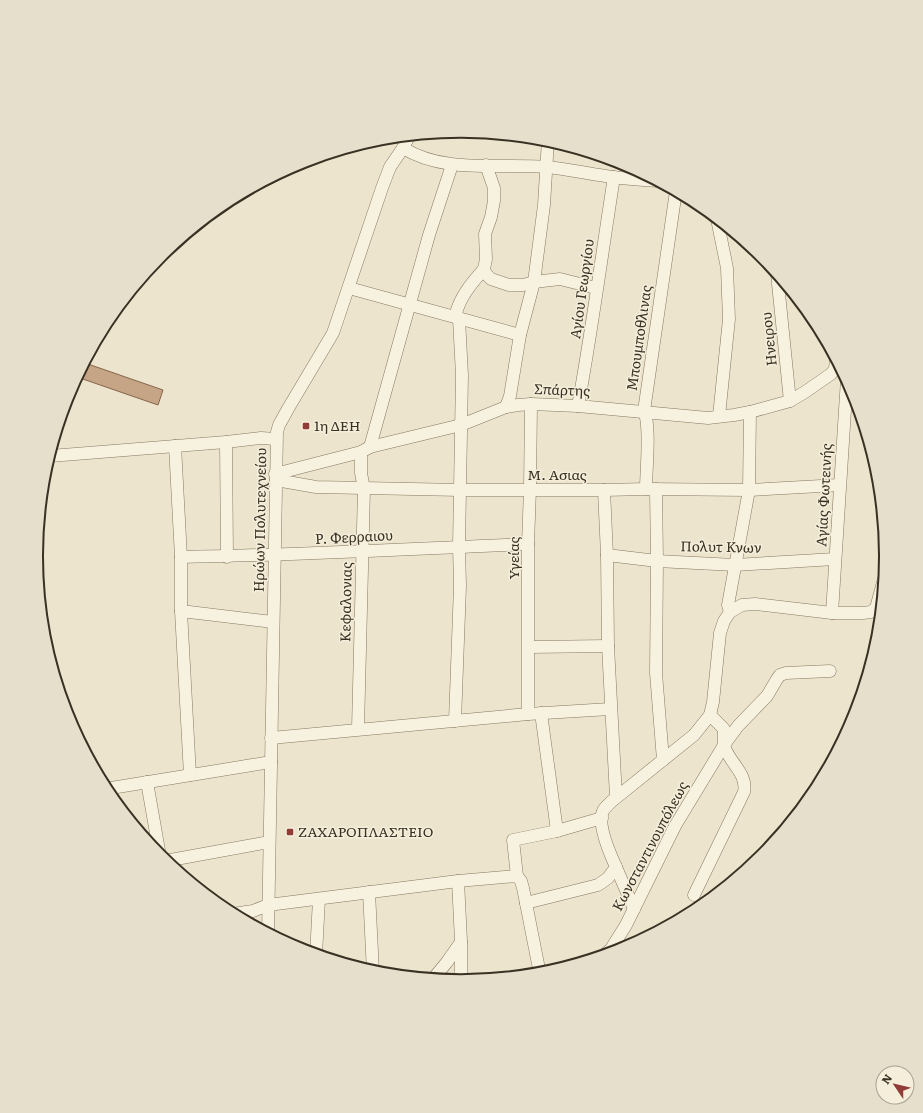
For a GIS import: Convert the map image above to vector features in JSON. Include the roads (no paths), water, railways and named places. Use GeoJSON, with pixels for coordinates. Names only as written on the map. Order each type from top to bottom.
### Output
{"type":"FeatureCollection","features":[{"type":"Feature","properties":{"kind":"street","name":"Ηρώων Πολυτεχνείου"},"geometry":{"type":"LineString","coordinates":[[268,928],[276,439],[282,419],[333,333],[369,224],[390,167],[405,142]]}},
{"type":"Feature","properties":{"kind":"street"},"geometry":{"type":"LineString","coordinates":[[506,406],[510,396],[520,335],[534,282],[544,205],[547,147]]}},
{"type":"Feature","properties":{"kind":"street"},"geometry":{"type":"LineString","coordinates":[[403,148],[418,157],[452,165],[546,167],[644,180]]}},
{"type":"Feature","properties":{"kind":"street","name":"Κεφαλονιας"},"geometry":{"type":"LineString","coordinates":[[358,729],[364,489],[361,473],[366,450],[429,235],[452,165]]}},
{"type":"Feature","properties":{"kind":"street"},"geometry":{"type":"LineString","coordinates":[[455,721],[460,586],[459,547],[462,375],[459,319],[456,313],[465,293],[484,269],[486,259],[485,234],[491,217],[494,200],[494,188],[486,166]]}},
{"type":"Feature","properties":{"kind":"street","name":"Αγίου Γεωργίου"},"geometry":{"type":"LineString","coordinates":[[578,406],[590,342],[596,288],[614,177]]}},
{"type":"Feature","properties":{"kind":"street","name":"Μπουμποθλινας"},"geometry":{"type":"LineString","coordinates":[[663,760],[656,673],[657,561],[647,417],[644,411],[675,197]]}},
{"type":"Feature","properties":{"kind":"street"},"geometry":{"type":"LineString","coordinates":[[718,226],[727,268],[729,319],[719,416]]}},
{"type":"Feature","properties":{"kind":"street"},"geometry":{"type":"LineString","coordinates":[[484,269],[486,274],[491,279],[509,285],[523,285],[534,282],[560,279],[596,288]]}},
{"type":"Feature","properties":{"kind":"street","name":"Ηνειρου"},"geometry":{"type":"LineString","coordinates":[[778,283],[790,401]]}},
{"type":"Feature","properties":{"kind":"street"},"geometry":{"type":"LineString","coordinates":[[349,288],[520,335]]}},
{"type":"Feature","properties":{"kind":"street","name":"Σπάρτης"},"geometry":{"type":"LineString","coordinates":[[276,477],[366,450],[461,425],[506,406],[531,404],[578,406],[708,418],[750,412],[790,401],[831,374],[835,368]]}},
{"type":"Feature","properties":{"kind":"street","name":"Αγίας Φωτεινής"},"geometry":{"type":"LineString","coordinates":[[832,613],[846,392]]}},
{"type":"Feature","properties":{"kind":"street","name":"Υγείας"},"geometry":{"type":"LineString","coordinates":[[531,404],[528,544],[529,647],[535,714],[557,830]]}},
{"type":"Feature","properties":{"kind":"street"},"geometry":{"type":"LineString","coordinates":[[730,612],[728,605],[749,490],[750,412]]}},
{"type":"Feature","properties":{"kind":"street"},"geometry":{"type":"LineString","coordinates":[[55,456],[261,438],[276,439]]}},
{"type":"Feature","properties":{"kind":"street"},"geometry":{"type":"LineString","coordinates":[[226,442],[228,556]]}},
{"type":"Feature","properties":{"kind":"street"},"geometry":{"type":"LineString","coordinates":[[175,446],[181,557],[181,611],[190,775]]}},
{"type":"Feature","properties":{"kind":"street","name":"Μ. Ασιας"},"geometry":{"type":"LineString","coordinates":[[276,477],[316,487],[364,489],[749,490],[839,485]]}},
{"type":"Feature","properties":{"kind":"street"},"geometry":{"type":"LineString","coordinates":[[604,490],[610,710],[616,797]]}},
{"type":"Feature","properties":{"kind":"street","name":"Ρ. Φερραιου"},"geometry":{"type":"LineString","coordinates":[[181,557],[274,556],[528,544]]}},
{"type":"Feature","properties":{"kind":"street","name":"Πολυτ Κνων"},"geometry":{"type":"LineString","coordinates":[[606,555],[657,561],[735,565],[835,558]]}},
{"type":"Feature","properties":{"kind":"street"},"geometry":{"type":"LineString","coordinates":[[634,909],[604,835],[602,818],[603,811],[616,797],[694,735],[710,715],[713,702],[720,633],[724,621],[730,612],[742,605],[755,604],[832,613],[863,614],[871,612],[877,606]]}},
{"type":"Feature","properties":{"kind":"street"},"geometry":{"type":"LineString","coordinates":[[181,611],[273,622]]}},
{"type":"Feature","properties":{"kind":"street"},"geometry":{"type":"LineString","coordinates":[[529,647],[608,646]]}},
{"type":"Feature","properties":{"kind":"street","name":"Κωνσταντινουπόλεως"},"geometry":{"type":"LineString","coordinates":[[610,948],[618,938],[634,909],[675,826],[724,744],[738,726],[767,696],[780,675],[786,673],[830,671]]}},
{"type":"Feature","properties":{"kind":"street"},"geometry":{"type":"LineString","coordinates":[[271,738],[535,714],[610,710]]}},
{"type":"Feature","properties":{"kind":"street"},"geometry":{"type":"LineString","coordinates":[[694,896],[746,785],[744,778],[733,763],[724,744],[724,729],[710,715]]}},
{"type":"Feature","properties":{"kind":"street"},"geometry":{"type":"LineString","coordinates":[[113,788],[271,762]]}},
{"type":"Feature","properties":{"kind":"street"},"geometry":{"type":"LineString","coordinates":[[147,782],[158,843]]}},
{"type":"Feature","properties":{"kind":"street"},"geometry":{"type":"LineString","coordinates":[[539,968],[523,888],[521,881],[517,876],[512,840],[602,818]]}},
{"type":"Feature","properties":{"kind":"street"},"geometry":{"type":"LineString","coordinates":[[173,858],[269,842]]}},
{"type":"Feature","properties":{"kind":"street"},"geometry":{"type":"LineString","coordinates":[[526,903],[598,885],[608,878],[616,867]]}},
{"type":"Feature","properties":{"kind":"street"},"geometry":{"type":"LineString","coordinates":[[242,913],[253,911],[268,905],[369,892],[517,876]]}},
{"type":"Feature","properties":{"kind":"street"},"geometry":{"type":"LineString","coordinates":[[458,882],[461,975]]}},
{"type":"Feature","properties":{"kind":"street"},"geometry":{"type":"LineString","coordinates":[[369,892],[373,965]]}},
{"type":"Feature","properties":{"kind":"street"},"geometry":{"type":"LineString","coordinates":[[316,949],[319,899]]}},
{"type":"Feature","properties":{"kind":"street"},"geometry":{"type":"LineString","coordinates":[[437,974],[461,941]]}},
{"type":"Feature","properties":{"kind":"place","name":"1η ΔΕΗ"},"geometry":{"type":"Point","coordinates":[306,426]}},
{"type":"Feature","properties":{"kind":"place","name":"ΖΑΧΑΡΟΠΛΑΣΤΕΙΟ"},"geometry":{"type":"Point","coordinates":[290,832]}}]}
